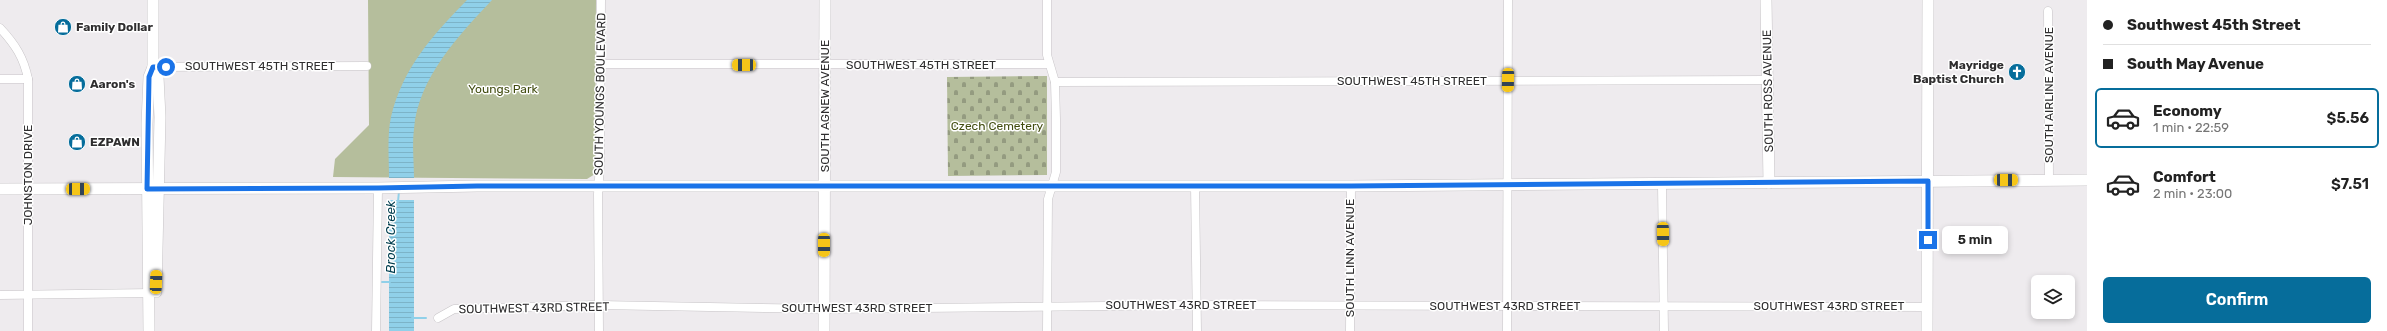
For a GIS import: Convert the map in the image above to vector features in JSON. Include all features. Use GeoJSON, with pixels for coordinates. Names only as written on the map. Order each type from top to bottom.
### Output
{"type":"FeatureCollection","features":[{"type":"Feature","properties":{"kind":"main road"},"geometry":{"type":"LineString","coordinates":[[153,0],[153,67],[148,84],[147,189],[156,331]]}},
{"type":"Feature","properties":{"kind":"main road","name":"SOUTH AGNEW AVENUE"},"geometry":{"type":"LineString","coordinates":[[824,331],[825,0]]}},
{"type":"Feature","properties":{"kind":"main road","name":"SOUTH ROSS AVENUE"},"geometry":{"type":"LineString","coordinates":[[1766,0],[1769,80],[1769,183]]}},
{"type":"Feature","properties":{"kind":"main road"},"geometry":{"type":"LineString","coordinates":[[1927,331],[1928,0]]}},
{"type":"Feature","properties":{"kind":"main road"},"geometry":{"type":"LineString","coordinates":[[149,331],[153,293],[159,188],[160,117],[158,76],[153,67]]}},
{"type":"Feature","properties":{"kind":"main road"},"geometry":{"type":"LineString","coordinates":[[0,189],[378,188],[477,186],[1351,186],[2087,180]]}},
{"type":"Feature","properties":{"kind":"street","name":"SOUTH YOUNGS BOULEVARD"},"geometry":{"type":"LineString","coordinates":[[599,331],[598,187],[600,164],[601,0]]}},
{"type":"Feature","properties":{"kind":"street"},"geometry":{"type":"LineString","coordinates":[[1047,0],[1047,46],[1049,64],[1055,82],[1056,172],[1048,199],[1047,331]]}},
{"type":"Feature","properties":{"kind":"street"},"geometry":{"type":"LineString","coordinates":[[1507,331],[1508,0]]}},
{"type":"Feature","properties":{"kind":"street","name":"SOUTH AIRLINE AVENUE"},"geometry":{"type":"LineString","coordinates":[[2048,11],[2049,180]]}},
{"type":"Feature","properties":{"kind":"street","name":"JOHNSTON DRIVE"},"geometry":{"type":"LineString","coordinates":[[0,28],[18,50],[25,65],[28,80],[28,331]]}},
{"type":"Feature","properties":{"kind":"street","name":"SOUTHWEST 45TH STREET"},"geometry":{"type":"LineString","coordinates":[[600,64],[1049,64]]}},
{"type":"Feature","properties":{"kind":"street","name":"SOUTHWEST 45TH STREET"},"geometry":{"type":"LineString","coordinates":[[153,67],[367,66]]}},
{"type":"Feature","properties":{"kind":"street"},"geometry":{"type":"LineString","coordinates":[[0,79],[28,80]]}},
{"type":"Feature","properties":{"kind":"street","name":"SOUTHWEST 45TH STREET"},"geometry":{"type":"LineString","coordinates":[[1055,82],[1769,80]]}},
{"type":"Feature","properties":{"kind":"street"},"geometry":{"type":"LineString","coordinates":[[1662,184],[1664,331]]}},
{"type":"Feature","properties":{"kind":"street"},"geometry":{"type":"LineString","coordinates":[[1195,185],[1197,331]]}},
{"type":"Feature","properties":{"kind":"street","name":"SOUTH LINN AVENUE"},"geometry":{"type":"LineString","coordinates":[[1350,331],[1351,186]]}},
{"type":"Feature","properties":{"kind":"street"},"geometry":{"type":"LineString","coordinates":[[376,331],[378,188]]}},
{"type":"Feature","properties":{"kind":"street"},"geometry":{"type":"LineString","coordinates":[[0,295],[153,293]]}},
{"type":"Feature","properties":{"kind":"street","name":"SOUTHWEST 43RD STREET"},"geometry":{"type":"LineString","coordinates":[[438,318],[454,309],[599,306],[824,309],[1197,305],[1927,307]]}},
{"type":"Feature","properties":{"kind":"green space","name":"Youngs Park"},"geometry":{"type":"Polygon","coordinates":[[[368,0],[596,0],[595,174],[587,179],[333,177],[335,159],[369,125],[368,0]]]}},
{"type":"Feature","properties":{"kind":"green space","name":"Czech Cemetery"},"geometry":{"type":"Polygon","coordinates":[[[1047,76],[1047,175],[948,176],[947,77],[1047,76]]]}},
{"type":"Feature","properties":{"kind":"water","name":"Brock Creek"},"geometry":{"type":"Polygon","coordinates":[[[467,0],[492,0],[466,28],[442,58],[423,92],[417,110],[414,129],[414,178],[389,178],[389,139],[391,117],[396,99],[403,83],[411,67],[431,39],[467,0]]]}},
{"type":"Feature","properties":{"kind":"water","name":"Brock Creek"},"geometry":{"type":"Polygon","coordinates":[[[389,200],[414,200],[414,331],[389,331],[389,200]]]}},
{"type":"Feature","properties":{"kind":"waterway","name":"Brock Creek"},"geometry":{"type":"LineString","coordinates":[[398,202],[399,191]]}},
{"type":"Feature","properties":{"kind":"waterway"},"geometry":{"type":"LineString","coordinates":[[382,282],[390,282]]}},
{"type":"Feature","properties":{"kind":"waterway"},"geometry":{"type":"LineString","coordinates":[[412,318],[426,318]]}},
{"type":"Feature","properties":{"kind":"place","name":"Family Dollar"},"geometry":{"type":"Point","coordinates":[63,27]}},
{"type":"Feature","properties":{"kind":"place","name":"Mayridge Baptist Church"},"geometry":{"type":"Point","coordinates":[2017,72]}},
{"type":"Feature","properties":{"kind":"place","name":"Aaron's"},"geometry":{"type":"Point","coordinates":[77,84]}},
{"type":"Feature","properties":{"kind":"place","name":"EZPAWN"},"geometry":{"type":"Point","coordinates":[77,142]}},
{"type":"Feature","properties":{"kind":"route"},"geometry":{"type":"LineString","coordinates":[[166,67],[153,67],[149,77],[147,189],[477,186],[1351,186],[1928,181],[1928,240]]}}]}
